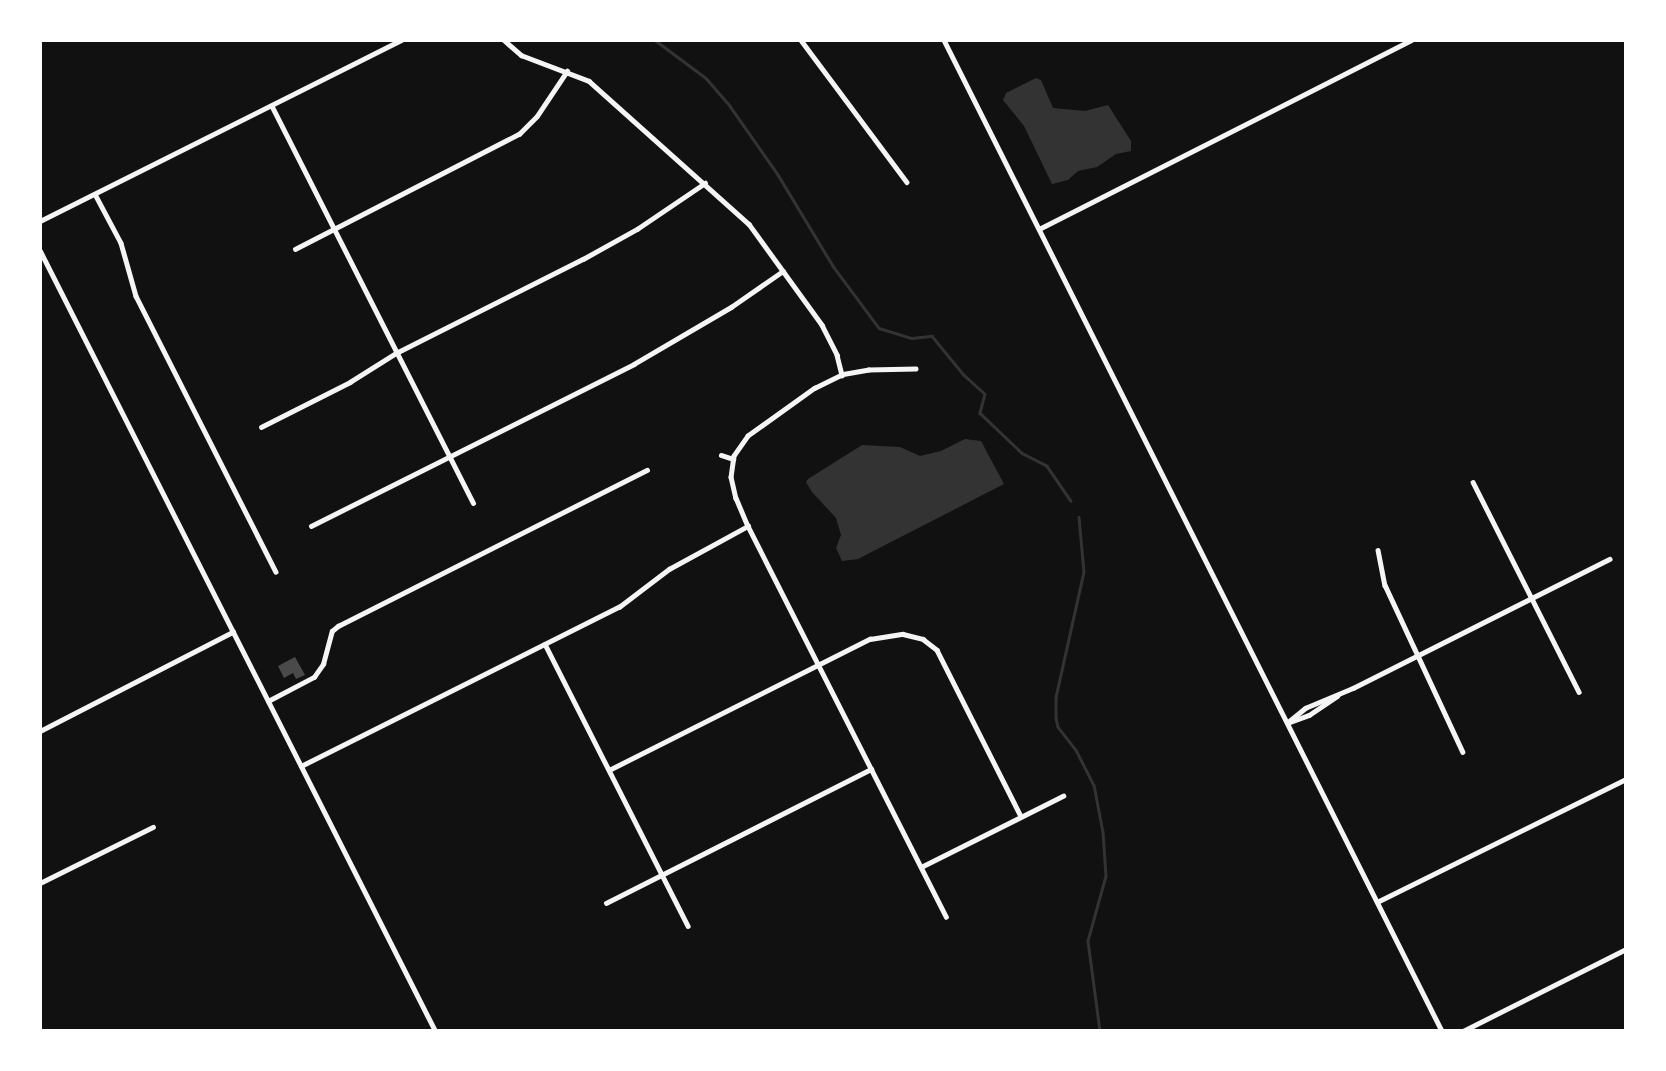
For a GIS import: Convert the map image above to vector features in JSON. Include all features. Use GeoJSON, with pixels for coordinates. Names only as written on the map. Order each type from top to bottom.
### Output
{"type":"FeatureCollection","features":[{"type":"Feature","properties":{"kind":"street"},"geometry":{"type":"LineString","coordinates":[[40,221],[401,40]]}},
{"type":"Feature","properties":{"kind":"street"},"geometry":{"type":"LineString","coordinates":[[504,40],[521,55],[589,81],[748,224],[830,340],[842,375]]}},
{"type":"Feature","properties":{"kind":"street"},"geometry":{"type":"LineString","coordinates":[[801,40],[906,182]]}},
{"type":"Feature","properties":{"kind":"street"},"geometry":{"type":"LineString","coordinates":[[944,40],[1379,901],[1441,1031]]}},
{"type":"Feature","properties":{"kind":"street"},"geometry":{"type":"LineString","coordinates":[[1038,229],[1411,40]]}},
{"type":"Feature","properties":{"kind":"street"},"geometry":{"type":"LineString","coordinates":[[295,249],[519,134],[537,116],[567,71]]}},
{"type":"Feature","properties":{"kind":"street"},"geometry":{"type":"LineString","coordinates":[[272,106],[473,503]]}},
{"type":"Feature","properties":{"kind":"street"},"geometry":{"type":"LineString","coordinates":[[261,427],[350,382],[396,354],[583,259],[656,217],[705,183]]}},
{"type":"Feature","properties":{"kind":"street"},"geometry":{"type":"LineString","coordinates":[[95,194],[121,243],[136,296],[276,572]]}},
{"type":"Feature","properties":{"kind":"street"},"geometry":{"type":"LineString","coordinates":[[40,251],[435,1031]]}},
{"type":"Feature","properties":{"kind":"street"},"geometry":{"type":"LineString","coordinates":[[311,526],[665,346],[783,271]]}},
{"type":"Feature","properties":{"kind":"street"},"geometry":{"type":"LineString","coordinates":[[916,369],[869,369],[842,375],[815,388],[748,436],[733,459],[733,488],[748,526],[946,917]]}},
{"type":"Feature","properties":{"kind":"street"},"geometry":{"type":"LineString","coordinates":[[720,455],[733,459]]}},
{"type":"Feature","properties":{"kind":"street"},"geometry":{"type":"LineString","coordinates":[[268,701],[314,677],[323,664],[332,631],[338,626],[647,470]]}},
{"type":"Feature","properties":{"kind":"street"},"geometry":{"type":"LineString","coordinates":[[1473,482],[1579,692]]}},
{"type":"Feature","properties":{"kind":"street"},"geometry":{"type":"LineString","coordinates":[[301,766],[619,607],[668,569],[748,526]]}},
{"type":"Feature","properties":{"kind":"street"},"geometry":{"type":"LineString","coordinates":[[1378,550],[1385,585],[1463,752]]}},
{"type":"Feature","properties":{"kind":"street"},"geometry":{"type":"LineString","coordinates":[[1288,722],[1309,715],[1337,695],[1609,559]]}},
{"type":"Feature","properties":{"kind":"street"},"geometry":{"type":"LineString","coordinates":[[40,732],[233,632]]}},
{"type":"Feature","properties":{"kind":"street"},"geometry":{"type":"LineString","coordinates":[[609,770],[878,636],[904,634],[930,643],[937,650],[1021,816]]}},
{"type":"Feature","properties":{"kind":"street"},"geometry":{"type":"LineString","coordinates":[[545,644],[688,926]]}},
{"type":"Feature","properties":{"kind":"street"},"geometry":{"type":"LineString","coordinates":[[606,902],[871,769]]}},
{"type":"Feature","properties":{"kind":"street"},"geometry":{"type":"LineString","coordinates":[[1379,901],[1626,779]]}},
{"type":"Feature","properties":{"kind":"street"},"geometry":{"type":"LineString","coordinates":[[921,867],[1063,796]]}},
{"type":"Feature","properties":{"kind":"street"},"geometry":{"type":"LineString","coordinates":[[40,883],[153,827]]}},
{"type":"Feature","properties":{"kind":"street"},"geometry":{"type":"LineString","coordinates":[[1463,1031],[1626,949]]}},
{"type":"Feature","properties":{"kind":"shaded area"},"geometry":{"type":"Polygon","coordinates":[[[1036,78],[1041,80],[1053,108],[1085,111],[1108,105],[1131,141],[1131,151],[1116,154],[1097,167],[1078,171],[1068,180],[1052,184],[1024,126],[1003,100],[1006,93],[1036,78]]]}},
{"type":"Feature","properties":{"kind":"shaded area"},"geometry":{"type":"Polygon","coordinates":[[[965,439],[981,441],[1004,484],[858,559],[842,561],[836,548],[841,535],[836,518],[812,492],[806,482],[808,479],[862,445],[900,447],[920,456],[941,451],[965,439]]]}},
{"type":"Feature","properties":{"kind":"building"},"geometry":{"type":"Polygon","coordinates":[[[295,657],[305,675],[296,679],[293,673],[284,678],[278,666],[295,657]]]}},
{"type":"Feature","properties":{"kind":"waterway"},"geometry":{"type":"LineString","coordinates":[[655,40],[706,78],[730,106],[777,173],[833,266],[879,328],[912,338],[932,336],[964,375],[985,394],[980,413],[1022,453],[1047,466],[1071,501]]}},
{"type":"Feature","properties":{"kind":"waterway"},"geometry":{"type":"LineString","coordinates":[[1079,517],[1084,572],[1056,697],[1056,718],[1058,727],[1076,750],[1094,785],[1103,832],[1106,876],[1088,941],[1100,1031]]}}]}
